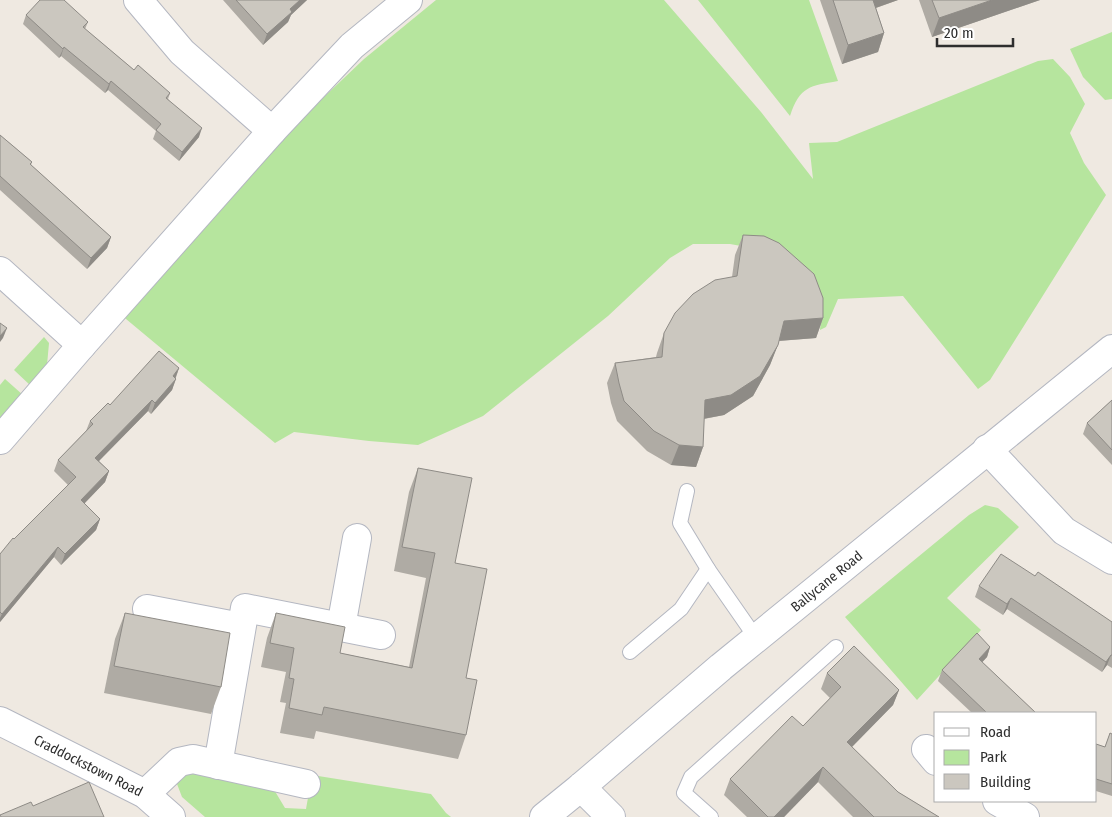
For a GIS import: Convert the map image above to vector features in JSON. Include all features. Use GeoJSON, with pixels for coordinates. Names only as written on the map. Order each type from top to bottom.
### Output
{"type":"FeatureCollection","features":[{"type":"Feature","properties":{"kind":"street"},"geometry":{"type":"LineString","coordinates":[[138,0],[182,52],[272,131]]}},
{"type":"Feature","properties":{"kind":"street"},"geometry":{"type":"LineString","coordinates":[[0,440],[272,131],[352,46],[408,0]]}},
{"type":"Feature","properties":{"kind":"street"},"geometry":{"type":"LineString","coordinates":[[0,270],[82,345]]}},
{"type":"Feature","properties":{"kind":"street","name":"Ballycane Road"},"geometry":{"type":"LineString","coordinates":[[544,817],[756,638],[1112,349]]}},
{"type":"Feature","properties":{"kind":"street"},"geometry":{"type":"LineString","coordinates":[[987,449],[1064,531],[1112,560]]}},
{"type":"Feature","properties":{"kind":"street"},"geometry":{"type":"LineString","coordinates":[[341,627],[357,538]]}},
{"type":"Feature","properties":{"kind":"street"},"geometry":{"type":"LineString","coordinates":[[218,765],[245,608],[381,636]]}},
{"type":"Feature","properties":{"kind":"street"},"geometry":{"type":"LineString","coordinates":[[147,609],[242,627]]}},
{"type":"Feature","properties":{"kind":"street","name":"Craddockstown Road"},"geometry":{"type":"LineString","coordinates":[[0,720],[145,794],[171,817]]}},
{"type":"Feature","properties":{"kind":"street"},"geometry":{"type":"LineString","coordinates":[[145,794],[179,762],[193,759],[306,784]]}},
{"type":"Feature","properties":{"kind":"street"},"geometry":{"type":"LineString","coordinates":[[581,787],[611,817]]}},
{"type":"Feature","properties":{"kind":"street"},"geometry":{"type":"LineString","coordinates":[[999,802],[1026,817]]}},
{"type":"Feature","properties":{"kind":"lane"},"geometry":{"type":"LineString","coordinates":[[687,491],[680,523],[708,569],[756,638]]}},
{"type":"Feature","properties":{"kind":"lane"},"geometry":{"type":"LineString","coordinates":[[630,652],[681,609],[708,569]]}},
{"type":"Feature","properties":{"kind":"lane"},"geometry":{"type":"LineString","coordinates":[[711,817],[684,793],[690,777],[836,647]]}},
{"type":"Feature","properties":{"kind":"green space"},"geometry":{"type":"Polygon","coordinates":[[[436,0],[664,0],[761,112],[813,179],[809,143],[837,142],[1038,61],[1053,59],[1070,77],[1085,104],[1070,133],[1084,163],[1106,195],[990,380],[978,389],[903,296],[838,299],[826,327],[820,330],[821,318],[758,249],[730,244],[693,244],[670,258],[608,316],[483,416],[418,445],[294,432],[275,443],[120,314],[281,138],[364,59],[436,0]]]}},
{"type":"Feature","properties":{"kind":"green space"},"geometry":{"type":"Polygon","coordinates":[[[698,0],[809,0],[838,81],[820,84],[807,89],[798,99],[790,116],[698,0]]]}},
{"type":"Feature","properties":{"kind":"green space"},"geometry":{"type":"Polygon","coordinates":[[[1112,32],[1112,99],[1105,100],[1083,77],[1070,49],[1112,32]]]}},
{"type":"Feature","properties":{"kind":"green space"},"geometry":{"type":"Polygon","coordinates":[[[44,337],[49,343],[47,365],[31,386],[14,370],[44,337]]]}},
{"type":"Feature","properties":{"kind":"green space"},"geometry":{"type":"Polygon","coordinates":[[[5,379],[23,395],[0,420],[0,385],[5,379]]]}},
{"type":"Feature","properties":{"kind":"green space"},"geometry":{"type":"Polygon","coordinates":[[[985,505],[998,508],[1019,527],[947,598],[981,630],[917,700],[845,617],[969,515],[985,505]]]}},
{"type":"Feature","properties":{"kind":"green space"},"geometry":{"type":"Polygon","coordinates":[[[198,770],[273,788],[285,808],[306,809],[312,775],[431,794],[451,817],[205,817],[182,797],[177,784],[184,774],[198,770]]]}},
{"type":"Feature","properties":{"kind":"building"},"geometry":{"type":"Polygon","coordinates":[[[40,0],[64,0],[88,22],[83,27],[134,70],[138,65],[170,93],[166,98],[202,128],[182,152],[156,130],[161,124],[111,81],[109,84],[64,47],[63,49],[26,15],[40,0]]]}},
{"type":"Feature","properties":{"kind":"building"},"geometry":{"type":"Polygon","coordinates":[[[236,0],[300,0],[290,9],[292,12],[267,34],[236,0]]]}},
{"type":"Feature","properties":{"kind":"building"},"geometry":{"type":"Polygon","coordinates":[[[833,0],[873,0],[884,33],[848,45],[833,0]]]}},
{"type":"Feature","properties":{"kind":"building"},"geometry":{"type":"Polygon","coordinates":[[[932,0],[992,0],[939,18],[932,0]]]}},
{"type":"Feature","properties":{"kind":"building"},"geometry":{"type":"Polygon","coordinates":[[[0,135],[32,162],[30,164],[111,237],[91,258],[0,176],[0,135]]]}},
{"type":"Feature","properties":{"kind":"building"},"geometry":{"type":"Polygon","coordinates":[[[743,235],[764,236],[779,243],[814,274],[823,298],[823,318],[784,321],[778,345],[760,376],[731,395],[705,400],[703,447],[679,445],[654,431],[624,401],[615,363],[662,357],[664,333],[675,313],[693,294],[715,280],[737,276],[743,235]]]}},
{"type":"Feature","properties":{"kind":"building"},"geometry":{"type":"Polygon","coordinates":[[[0,323],[7,328],[0,336],[0,323]]]}},
{"type":"Feature","properties":{"kind":"building"},"geometry":{"type":"Polygon","coordinates":[[[159,351],[179,368],[173,376],[176,379],[155,403],[152,400],[95,458],[109,471],[81,500],[100,519],[65,554],[58,547],[2,614],[0,612],[0,554],[13,538],[76,477],[58,460],[93,424],[90,421],[108,403],[110,405],[159,351]]]}},
{"type":"Feature","properties":{"kind":"building"},"geometry":{"type":"Polygon","coordinates":[[[1112,400],[1112,450],[1087,423],[1112,400]]]}},
{"type":"Feature","properties":{"kind":"building"},"geometry":{"type":"Polygon","coordinates":[[[418,468],[472,478],[455,563],[487,569],[466,678],[477,680],[466,735],[324,707],[322,715],[289,708],[294,679],[289,678],[294,648],[270,643],[276,613],[345,627],[340,653],[412,668],[435,553],[402,547],[418,468]]]}},
{"type":"Feature","properties":{"kind":"building"},"geometry":{"type":"Polygon","coordinates":[[[1001,554],[1035,576],[1038,572],[1112,622],[1112,655],[1106,662],[1011,598],[1007,604],[979,586],[1001,554]]]}},
{"type":"Feature","properties":{"kind":"building"},"geometry":{"type":"Polygon","coordinates":[[[125,613],[230,633],[221,687],[114,666],[125,613]]]}},
{"type":"Feature","properties":{"kind":"building"},"geometry":{"type":"Polygon","coordinates":[[[977,633],[990,647],[979,659],[1035,712],[986,712],[942,670],[977,633]]]}},
{"type":"Feature","properties":{"kind":"building"},"geometry":{"type":"Polygon","coordinates":[[[854,646],[899,690],[847,742],[898,792],[939,817],[874,817],[823,767],[774,817],[768,817],[730,779],[792,716],[803,726],[841,687],[827,673],[854,646]]]}},
{"type":"Feature","properties":{"kind":"building"},"geometry":{"type":"Polygon","coordinates":[[[1110,733],[1112,734],[1112,784],[1097,779],[1097,744],[1105,747],[1110,733]]]}},
{"type":"Feature","properties":{"kind":"building"},"geometry":{"type":"Polygon","coordinates":[[[89,782],[104,817],[1,817],[0,815],[31,802],[33,806],[89,782]]]}}]}
